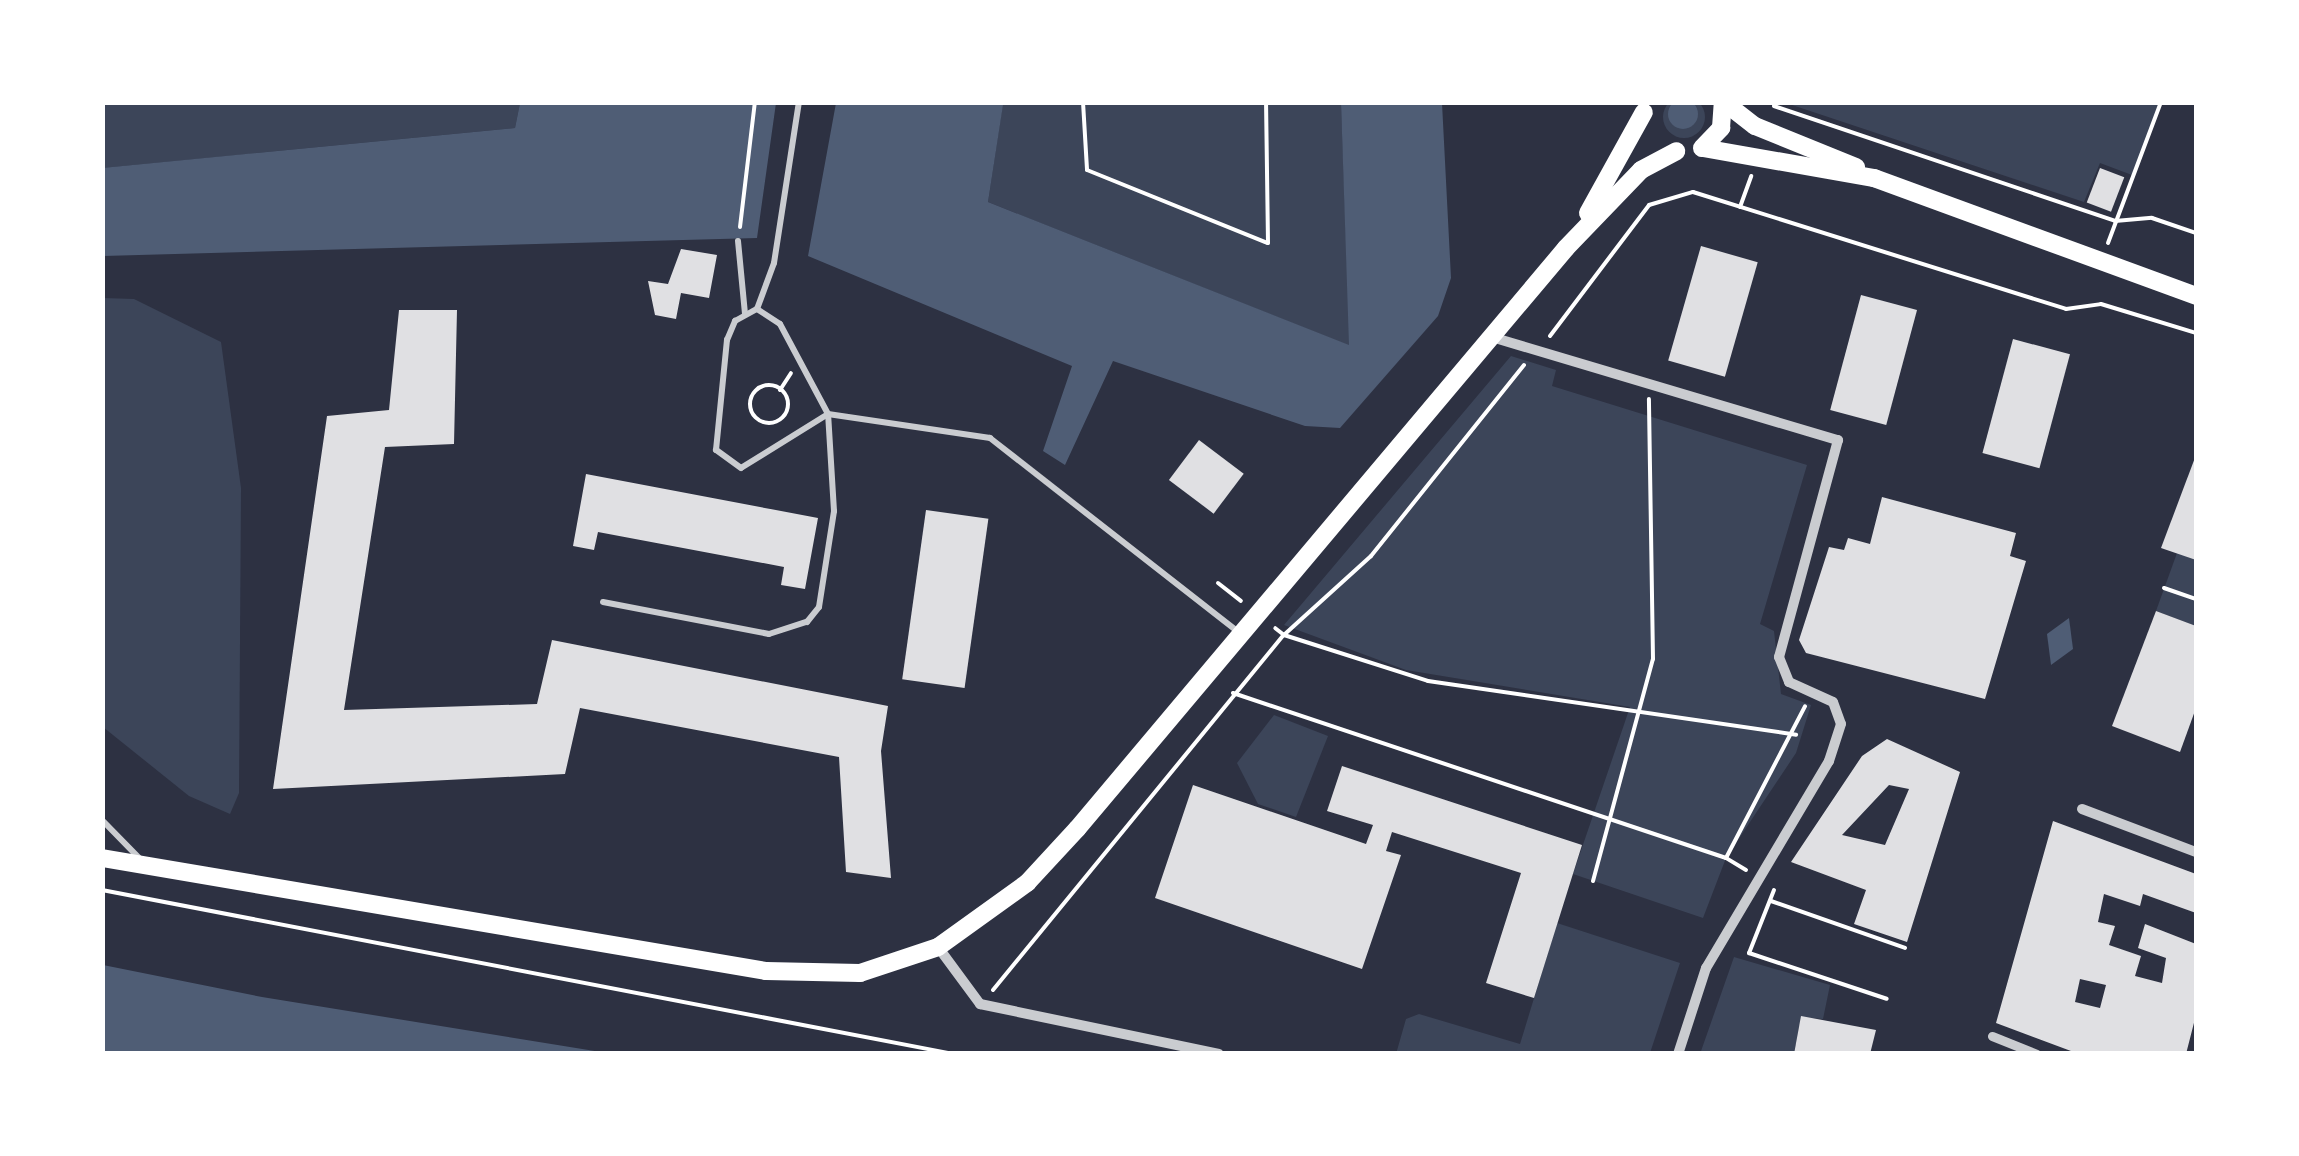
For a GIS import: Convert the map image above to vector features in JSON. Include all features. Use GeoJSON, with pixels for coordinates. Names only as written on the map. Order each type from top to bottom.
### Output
{"type":"FeatureCollection","features":[{"type":"Feature","properties":{"kind":"main road"},"geometry":{"type":"LineString","coordinates":[[1702,148],[1721,128],[1723,102]]}},
{"type":"Feature","properties":{"kind":"main road"},"geometry":{"type":"LineString","coordinates":[[1723,102],[1754,126],[1874,178],[2196,296]]}},
{"type":"Feature","properties":{"kind":"main road"},"geometry":{"type":"LineString","coordinates":[[1645,107],[1653,137],[1676,151]]}},
{"type":"Feature","properties":{"kind":"main road"},"geometry":{"type":"LineString","coordinates":[[1566,248],[1645,107]]}},
{"type":"Feature","properties":{"kind":"main road"},"geometry":{"type":"LineString","coordinates":[[102,858],[766,971],[860,973],[938,946],[1026,883],[1244,637],[1566,248],[1641,170],[1676,151],[1702,148],[1874,178]]}},
{"type":"Feature","properties":{"kind":"street"},"geometry":{"type":"LineString","coordinates":[[2172,286],[2196,285]]}},
{"type":"Feature","properties":{"kind":"street"},"geometry":{"type":"LineString","coordinates":[[1495,338],[1838,440],[1779,657],[1789,682],[1832,702],[1842,724],[1830,760],[1733,919],[1678,1054]]}},
{"type":"Feature","properties":{"kind":"street"},"geometry":{"type":"LineString","coordinates":[[2082,809],[2196,852]]}},
{"type":"Feature","properties":{"kind":"street"},"geometry":{"type":"LineString","coordinates":[[938,946],[980,1004],[1219,1054]]}},
{"type":"Feature","properties":{"kind":"street"},"geometry":{"type":"LineString","coordinates":[[1992,1036],[2037,1054]]}},
{"type":"Feature","properties":{"kind":"lane"},"geometry":{"type":"LineString","coordinates":[[757,309],[776,248],[799,102]]}},
{"type":"Feature","properties":{"kind":"lane"},"geometry":{"type":"LineString","coordinates":[[738,241],[745,314]]}},
{"type":"Feature","properties":{"kind":"lane"},"geometry":{"type":"LineString","coordinates":[[757,309],[745,314],[727,340],[721,461],[756,462],[828,414],[990,438],[1244,637]]}},
{"type":"Feature","properties":{"kind":"lane"},"geometry":{"type":"LineString","coordinates":[[603,602],[769,634],[808,622],[818,608],[834,511],[828,414],[780,324],[757,309]]}},
{"type":"Feature","properties":{"kind":"lane"},"geometry":{"type":"LineString","coordinates":[[102,820],[148,866]]}},
{"type":"Feature","properties":{"kind":"path"},"geometry":{"type":"LineString","coordinates":[[738,241],[756,102]]}},
{"type":"Feature","properties":{"kind":"path"},"geometry":{"type":"LineString","coordinates":[[1082,102],[1087,170],[1268,243],[1266,102]]}},
{"type":"Feature","properties":{"kind":"path"},"geometry":{"type":"LineString","coordinates":[[2102,261],[2161,102]]}},
{"type":"Feature","properties":{"kind":"path"},"geometry":{"type":"LineString","coordinates":[[1774,106],[2115,222],[2152,218],[2196,233]]}},
{"type":"Feature","properties":{"kind":"path"},"geometry":{"type":"LineString","coordinates":[[1740,207],[1755,162]]}},
{"type":"Feature","properties":{"kind":"path"},"geometry":{"type":"LineString","coordinates":[[1546,340],[1650,205],[1694,192],[2066,309],[2101,304],[2196,334]]}},
{"type":"Feature","properties":{"kind":"path"},"geometry":{"type":"LineString","coordinates":[[980,1004],[1232,694],[1284,635],[1371,556],[1529,358]]}},
{"type":"Feature","properties":{"kind":"path"},"geometry":{"type":"LineString","coordinates":[[1593,881],[1654,659],[1651,384]]}},
{"type":"Feature","properties":{"kind":"path"},"geometry":{"type":"LineString","coordinates":[[765,386],[786,398],[774,422],[750,406],[765,386]]}},
{"type":"Feature","properties":{"kind":"path"},"geometry":{"type":"LineString","coordinates":[[2164,588],[2196,599]]}},
{"type":"Feature","properties":{"kind":"path"},"geometry":{"type":"LineString","coordinates":[[1273,626],[1284,635],[1428,681],[1637,715],[1796,735]]}},
{"type":"Feature","properties":{"kind":"path"},"geometry":{"type":"LineString","coordinates":[[1232,694],[1611,814],[1726,858]]}},
{"type":"Feature","properties":{"kind":"path"},"geometry":{"type":"LineString","coordinates":[[102,890],[954,1054]]}},
{"type":"Feature","properties":{"kind":"path"},"geometry":{"type":"LineString","coordinates":[[1772,901],[1905,948]]}},
{"type":"Feature","properties":{"kind":"shaded area"},"geometry":{"type":"Polygon","coordinates":[[[1684,96],[1699,102],[1705,117],[1699,132],[1684,138],[1669,132],[1663,117],[1669,102],[1684,96]]]}},
{"type":"Feature","properties":{"kind":"shaded area"},"geometry":{"type":"Polygon","coordinates":[[[1683,99],[1694,103],[1698,114],[1694,125],[1683,129],[1672,125],[1668,114],[1672,103],[1683,99]]]}},
{"type":"Feature","properties":{"kind":"shaded area"},"geometry":{"type":"Polygon","coordinates":[[[103,103],[520,103],[515,128],[103,168],[103,103]]]}},
{"type":"Feature","properties":{"kind":"shaded area"},"geometry":{"type":"Polygon","coordinates":[[[520,103],[776,103],[757,238],[103,256],[102,168],[515,128],[520,103]]]}},
{"type":"Feature","properties":{"kind":"shaded area"},"geometry":{"type":"Polygon","coordinates":[[[836,103],[1003,105],[988,202],[1349,345],[1341,103],[1442,103],[1451,278],[1438,316],[1340,428],[1305,426],[1113,361],[1065,465],[1043,451],[1072,366],[808,256],[836,103]]]}},
{"type":"Feature","properties":{"kind":"shaded area"},"geometry":{"type":"Polygon","coordinates":[[[1003,103],[1341,103],[1350,346],[988,202],[1003,103]]]}},
{"type":"Feature","properties":{"kind":"shaded area"},"geometry":{"type":"Polygon","coordinates":[[[1786,103],[2161,103],[2132,175],[2100,163],[2084,202],[1786,103]]]}},
{"type":"Feature","properties":{"kind":"shaded area"},"geometry":{"type":"Polygon","coordinates":[[[103,298],[134,299],[221,342],[241,488],[239,793],[230,814],[189,796],[103,727],[103,298]]]}},
{"type":"Feature","properties":{"kind":"shaded area"},"geometry":{"type":"Polygon","coordinates":[[[1511,356],[1556,370],[1552,386],[1807,465],[1760,624],[1774,631],[1781,694],[1811,705],[1796,753],[1726,858],[1703,918],[1573,874],[1630,707],[1406,670],[1284,625],[1511,356]]]}},
{"type":"Feature","properties":{"kind":"shaded area"},"geometry":{"type":"Polygon","coordinates":[[[2177,553],[2196,560],[2196,626],[2156,611],[2177,553]]]}},
{"type":"Feature","properties":{"kind":"shaded area"},"geometry":{"type":"Polygon","coordinates":[[[2069,618],[2073,649],[2051,665],[2047,634],[2069,618]]]}},
{"type":"Feature","properties":{"kind":"shaded area"},"geometry":{"type":"Polygon","coordinates":[[[1274,715],[1328,736],[1296,817],[1258,804],[1237,763],[1274,715]]]}},
{"type":"Feature","properties":{"kind":"shaded area"},"geometry":{"type":"Polygon","coordinates":[[[1557,923],[1680,963],[1650,1053],[1396,1054],[1406,1019],[1419,1014],[1520,1044],[1557,923]]]}},
{"type":"Feature","properties":{"kind":"shaded area"},"geometry":{"type":"Polygon","coordinates":[[[1734,957],[1830,985],[1823,1019],[1801,1017],[1794,1053],[1700,1054],[1734,957]]]}},
{"type":"Feature","properties":{"kind":"shaded area"},"geometry":{"type":"Polygon","coordinates":[[[103,965],[262,997],[607,1053],[103,1053],[103,965]]]}},
{"type":"Feature","properties":{"kind":"building"},"geometry":{"type":"Polygon","coordinates":[[[2100,168],[2124,177],[2111,212],[2087,203],[2100,168]]]}},
{"type":"Feature","properties":{"kind":"building"},"geometry":{"type":"Polygon","coordinates":[[[1701,246],[1758,262],[1725,377],[1668,360],[1701,246]]]}},
{"type":"Feature","properties":{"kind":"building"},"geometry":{"type":"Polygon","coordinates":[[[681,249],[717,255],[709,298],[681,293],[676,319],[655,315],[648,281],[668,284],[681,249]]]}},
{"type":"Feature","properties":{"kind":"building"},"geometry":{"type":"Polygon","coordinates":[[[1861,295],[1917,310],[1886,425],[1830,410],[1861,295]]]}},
{"type":"Feature","properties":{"kind":"building"},"geometry":{"type":"Polygon","coordinates":[[[399,310],[457,310],[454,444],[385,447],[344,710],[537,704],[552,640],[888,706],[881,751],[891,878],[846,872],[839,757],[580,708],[565,774],[273,789],[327,416],[389,410],[399,310]]]}},
{"type":"Feature","properties":{"kind":"building"},"geometry":{"type":"Polygon","coordinates":[[[2013,339],[2070,354],[2039,468],[1982,453],[2013,339]]]}},
{"type":"Feature","properties":{"kind":"building"},"geometry":{"type":"Polygon","coordinates":[[[1199,440],[1244,474],[1214,514],[1169,480],[1199,440]]]}},
{"type":"Feature","properties":{"kind":"building"},"geometry":{"type":"Polygon","coordinates":[[[2196,455],[2196,560],[2161,548],[2196,455]]]}},
{"type":"Feature","properties":{"kind":"building"},"geometry":{"type":"Polygon","coordinates":[[[586,474],[818,518],[805,589],[781,585],[784,567],[598,532],[594,550],[573,546],[586,474]]]}},
{"type":"Feature","properties":{"kind":"building"},"geometry":{"type":"Polygon","coordinates":[[[1882,497],[2016,533],[2010,556],[2026,561],[1985,699],[1806,653],[1799,640],[1829,547],[1844,550],[1848,538],[1870,544],[1882,497]]]}},
{"type":"Feature","properties":{"kind":"building"},"geometry":{"type":"Polygon","coordinates":[[[926,510],[988,519],[965,688],[902,679],[926,510]]]}},
{"type":"Feature","properties":{"kind":"building"},"geometry":{"type":"Polygon","coordinates":[[[2156,611],[2196,626],[2196,708],[2180,752],[2112,726],[2156,611]]]}},
{"type":"Feature","properties":{"kind":"building"},"geometry":{"type":"Polygon","coordinates":[[[1887,739],[1960,772],[1907,942],[1854,924],[1866,890],[1791,862],[1862,756],[1887,739]],[[1889,785],[1842,835],[1885,845],[1909,789],[1889,785]]]}},
{"type":"Feature","properties":{"kind":"building"},"geometry":{"type":"Polygon","coordinates":[[[1342,766],[1582,845],[1534,998],[1486,983],[1521,873],[1392,832],[1386,851],[1401,855],[1362,969],[1155,898],[1193,785],[1366,844],[1373,825],[1327,811],[1342,766]]]}},
{"type":"Feature","properties":{"kind":"building"},"geometry":{"type":"Polygon","coordinates":[[[2053,821],[2196,874],[2196,913],[2143,894],[2140,906],[2104,894],[2098,922],[2115,926],[2109,945],[2141,956],[2135,976],[2162,983],[2166,958],[2138,948],[2145,924],[2196,944],[2196,1015],[2186,1054],[2079,1054],[1996,1023],[2053,821]],[[2080,979],[2075,1002],[2100,1008],[2106,985],[2080,979]]]}},
{"type":"Feature","properties":{"kind":"building"},"geometry":{"type":"Polygon","coordinates":[[[1801,1016],[1876,1030],[1870,1054],[1794,1054],[1801,1016]]]}}]}
